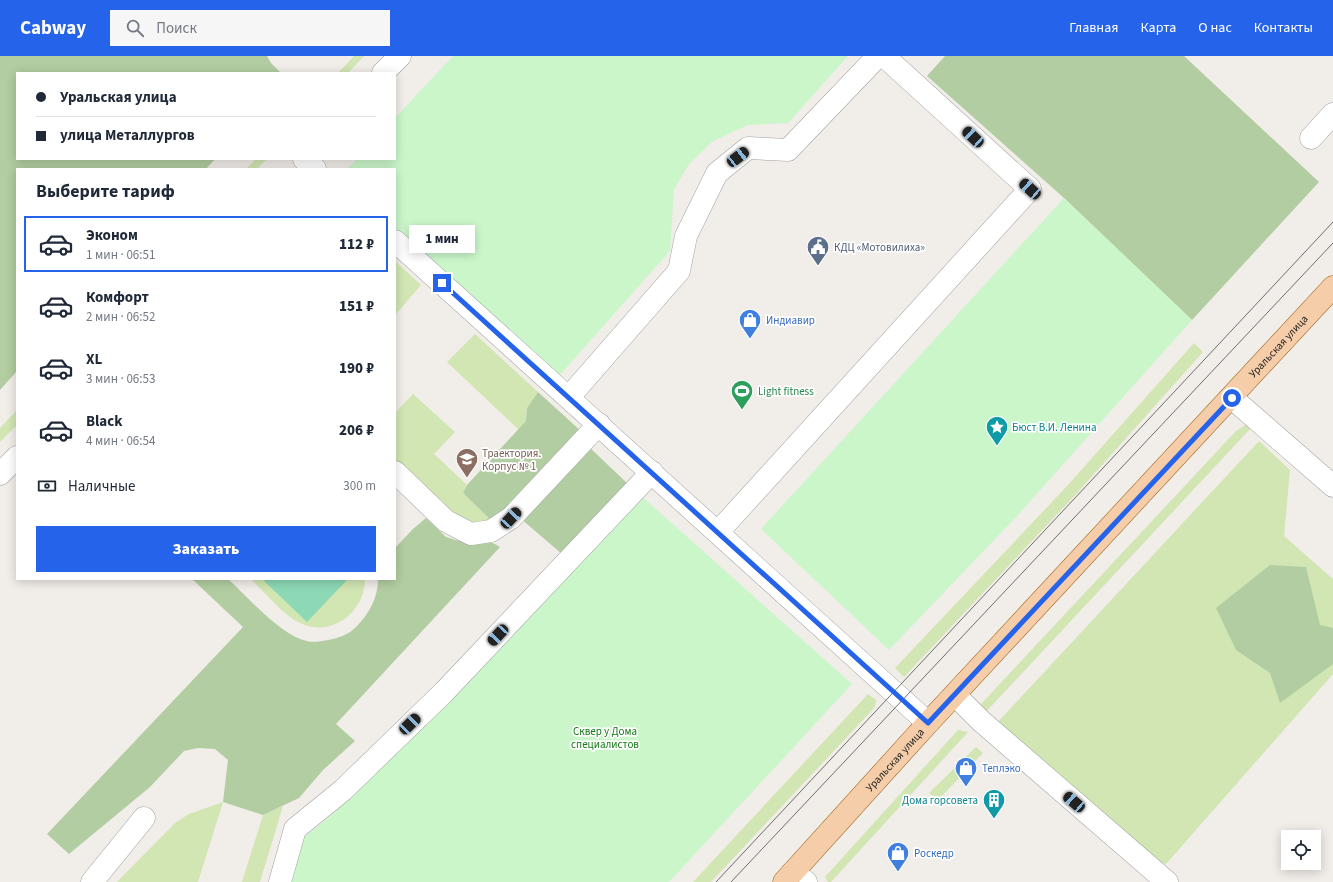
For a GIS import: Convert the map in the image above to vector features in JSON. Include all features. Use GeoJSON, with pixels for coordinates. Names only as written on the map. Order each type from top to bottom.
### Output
{"type":"FeatureCollection","features":[{"type":"Feature","properties":{"kind":"main road","name":"Уральская улица"},"geometry":{"type":"LineString","coordinates":[[794,879],[928,723],[1333,288]]}},
{"type":"Feature","properties":{"kind":"street"},"geometry":{"type":"LineString","coordinates":[[384,72],[400,56]]}},
{"type":"Feature","properties":{"kind":"street"},"geometry":{"type":"LineString","coordinates":[[569,397],[679,271],[686,236],[717,173],[748,148],[788,150],[878,56]]}},
{"type":"Feature","properties":{"kind":"street"},"geometry":{"type":"LineString","coordinates":[[718,532],[1030,189],[884,56]]}},
{"type":"Feature","properties":{"kind":"street"},"geometry":{"type":"LineString","coordinates":[[1311,138],[1333,114]]}},
{"type":"Feature","properties":{"kind":"street"},"geometry":{"type":"LineString","coordinates":[[292,168],[301,160]]}},
{"type":"Feature","properties":{"kind":"street"},"geometry":{"type":"LineString","coordinates":[[303,160],[314,168]]}},
{"type":"Feature","properties":{"kind":"street"},"geometry":{"type":"LineString","coordinates":[[396,242],[928,723]]}},
{"type":"Feature","properties":{"kind":"street"},"geometry":{"type":"LineString","coordinates":[[1232,398],[1333,486]]}},
{"type":"Feature","properties":{"kind":"street"},"geometry":{"type":"LineString","coordinates":[[396,473],[446,521],[470,534],[491,531],[511,518],[599,424]]}},
{"type":"Feature","properties":{"kind":"street"},"geometry":{"type":"LineString","coordinates":[[0,474],[16,458]]}},
{"type":"Feature","properties":{"kind":"street"},"geometry":{"type":"LineString","coordinates":[[280,882],[295,829],[343,790],[444,692],[652,472]]}},
{"type":"Feature","properties":{"kind":"street"},"geometry":{"type":"LineString","coordinates":[[955,695],[981,721],[1168,882]]}},
{"type":"Feature","properties":{"kind":"street"},"geometry":{"type":"LineString","coordinates":[[92,882],[144,818]]}},
{"type":"Feature","properties":{"kind":"green space"},"geometry":{"type":"Polygon","coordinates":[[[0,56],[267,56],[271,63],[280,72],[16,72],[16,160],[214,160],[207,168],[16,168],[16,372],[0,390],[0,56]]]}},
{"type":"Feature","properties":{"kind":"green space"},"geometry":{"type":"Polygon","coordinates":[[[354,56],[364,56],[349,72],[339,72],[354,56]]]}},
{"type":"Feature","properties":{"kind":"green space"},"geometry":{"type":"Polygon","coordinates":[[[453,56],[848,56],[788,123],[748,125],[713,141],[689,164],[674,190],[670,251],[559,376],[396,229],[396,168],[348,168],[356,160],[396,160],[396,117],[453,56]]]}},
{"type":"Feature","properties":{"kind":"green space"},"geometry":{"type":"Polygon","coordinates":[[[945,56],[1184,56],[1319,182],[1192,320],[1064,198],[927,76],[945,56]]]}},
{"type":"Feature","properties":{"kind":"green space"},"geometry":{"type":"Polygon","coordinates":[[[255,160],[266,160],[258,168],[247,168],[255,160]]]}},
{"type":"Feature","properties":{"kind":"green space"},"geometry":{"type":"Polygon","coordinates":[[[1064,198],[1192,320],[1017,516],[889,650],[761,529],[1064,198]]]}},
{"type":"Feature","properties":{"kind":"green space"},"geometry":{"type":"Polygon","coordinates":[[[396,262],[421,285],[396,314],[396,262]]]}},
{"type":"Feature","properties":{"kind":"green space"},"geometry":{"type":"Polygon","coordinates":[[[475,334],[538,392],[527,408],[526,421],[519,430],[447,362],[475,334]]]}},
{"type":"Feature","properties":{"kind":"green space"},"geometry":{"type":"Polygon","coordinates":[[[1194,343],[1203,352],[1077,493],[904,677],[895,668],[1068,485],[1194,343]]]}},
{"type":"Feature","properties":{"kind":"green space"},"geometry":{"type":"Polygon","coordinates":[[[538,392],[583,433],[496,525],[463,493],[467,485],[526,421],[527,408],[538,392]]]}},
{"type":"Feature","properties":{"kind":"green space"},"geometry":{"type":"Polygon","coordinates":[[[413,394],[455,432],[434,454],[467,485],[463,493],[496,525],[476,526],[451,516],[396,461],[396,412],[413,394]]]}},
{"type":"Feature","properties":{"kind":"green space"},"geometry":{"type":"Polygon","coordinates":[[[16,411],[16,426],[0,442],[0,428],[16,411]]]}},
{"type":"Feature","properties":{"kind":"green space"},"geometry":{"type":"Polygon","coordinates":[[[1245,425],[1251,428],[983,715],[980,707],[982,703],[1236,431],[1245,425]]]}},
{"type":"Feature","properties":{"kind":"green space"},"geometry":{"type":"Polygon","coordinates":[[[1259,441],[1290,470],[1284,536],[1333,579],[1333,674],[1166,864],[1146,857],[995,725],[1259,441]]]}},
{"type":"Feature","properties":{"kind":"green space"},"geometry":{"type":"Polygon","coordinates":[[[587,445],[629,485],[562,554],[520,518],[587,445]]]}},
{"type":"Feature","properties":{"kind":"green space","name":"Сквер у Дома специалистов"},"geometry":{"type":"Polygon","coordinates":[[[638,493],[852,684],[669,882],[290,882],[302,839],[334,813],[638,493]]]}},
{"type":"Feature","properties":{"kind":"green space"},"geometry":{"type":"Polygon","coordinates":[[[426,518],[446,537],[459,541],[484,538],[500,547],[336,724],[355,741],[323,770],[299,798],[263,815],[223,802],[228,760],[215,749],[198,748],[184,751],[150,787],[69,854],[47,834],[243,627],[193,580],[229,580],[265,615],[286,632],[297,638],[312,642],[336,638],[350,632],[365,617],[372,605],[378,586],[378,580],[396,580],[396,547],[426,518]]]}},
{"type":"Feature","properties":{"kind":"green space"},"geometry":{"type":"Polygon","coordinates":[[[1270,565],[1306,567],[1320,625],[1333,628],[1333,664],[1280,703],[1270,673],[1236,650],[1216,608],[1270,565]]]}},
{"type":"Feature","properties":{"kind":"green space"},"geometry":{"type":"Polygon","coordinates":[[[252,580],[365,580],[359,603],[352,613],[332,625],[320,627],[308,626],[296,621],[279,607],[252,580]]]}},
{"type":"Feature","properties":{"kind":"green space"},"geometry":{"type":"Polygon","coordinates":[[[263,580],[347,580],[307,622],[263,580]]]}},
{"type":"Feature","properties":{"kind":"green space"},"geometry":{"type":"Polygon","coordinates":[[[868,694],[876,700],[875,707],[711,882],[693,882],[868,694]]]}},
{"type":"Feature","properties":{"kind":"green space"},"geometry":{"type":"Polygon","coordinates":[[[958,730],[968,732],[831,882],[828,882],[825,877],[958,730]]]}},
{"type":"Feature","properties":{"kind":"green space"},"geometry":{"type":"Polygon","coordinates":[[[976,747],[983,753],[938,800],[929,793],[976,747]]]}},
{"type":"Feature","properties":{"kind":"green space"},"geometry":{"type":"Polygon","coordinates":[[[223,802],[198,882],[117,882],[175,823],[189,814],[223,802]]]}},
{"type":"Feature","properties":{"kind":"green space"},"geometry":{"type":"Polygon","coordinates":[[[283,806],[260,882],[242,882],[263,815],[283,806]]]}},
{"type":"Feature","properties":{"kind":"tram line"},"geometry":{"type":"LineString","coordinates":[[716,882],[1333,222]]}},
{"type":"Feature","properties":{"kind":"tram line"},"geometry":{"type":"LineString","coordinates":[[731,882],[1333,243]]}},
{"type":"Feature","properties":{"kind":"place","name":"КДЦ «Мотовилиха»"},"geometry":{"type":"Point","coordinates":[818,266]}},
{"type":"Feature","properties":{"kind":"place","name":"Индиавир"},"geometry":{"type":"Point","coordinates":[750,340]}},
{"type":"Feature","properties":{"kind":"place","name":"Light fitness"},"geometry":{"type":"Point","coordinates":[742,410]}},
{"type":"Feature","properties":{"kind":"place","name":"Бюст В.И. Ленина"},"geometry":{"type":"Point","coordinates":[997,446]}},
{"type":"Feature","properties":{"kind":"place","name":"Траектория. Корпус № 1"},"geometry":{"type":"Point","coordinates":[467,478]}},
{"type":"Feature","properties":{"kind":"place","name":"Теплэко"},"geometry":{"type":"Point","coordinates":[966,788]}},
{"type":"Feature","properties":{"kind":"place","name":"Дома горсовета"},"geometry":{"type":"Point","coordinates":[994,820]}},
{"type":"Feature","properties":{"kind":"place","name":"Роскедр"},"geometry":{"type":"Point","coordinates":[898,872]}},
{"type":"Feature","properties":{"kind":"route"},"geometry":{"type":"LineString","coordinates":[[442,283],[928,723],[1232,398]]}}]}
